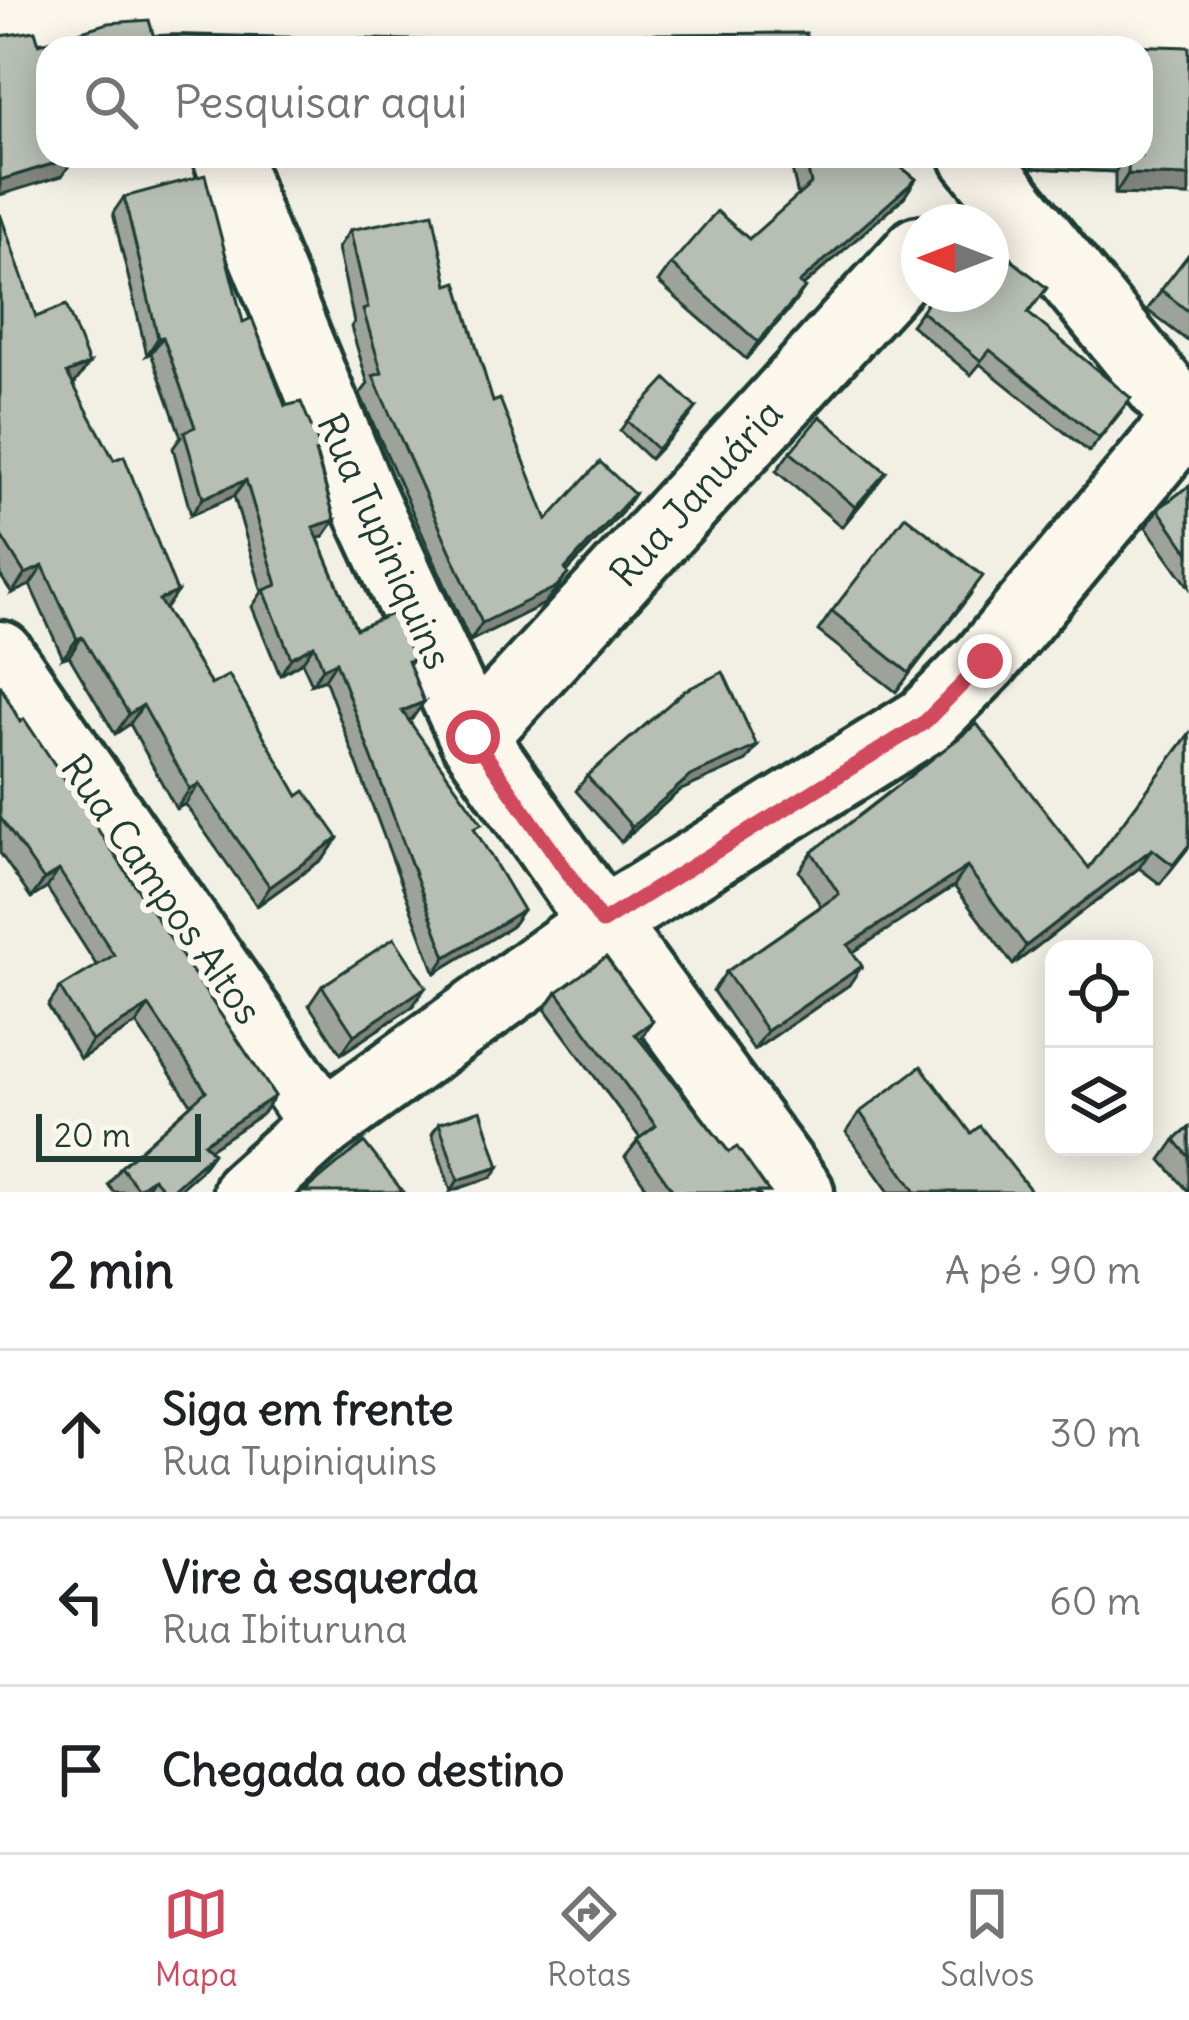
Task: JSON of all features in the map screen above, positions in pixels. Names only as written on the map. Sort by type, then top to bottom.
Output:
[{"type":"street","points":[[0,10],[175,0],[874,33],[987,10],[1095,10],[1189,23]]},
{"type":"street","points":[[175,0],[187,36]]},
{"type":"street","name":"Rua Tupiniquins","points":[[231,168],[360,492],[473,737],[800,1192]]},
{"type":"street","points":[[956,204],[979,168]]},
{"type":"street","points":[[247,1192],[323,1124],[602,922],[925,722],[985,661],[1188,419],[983,168]]},
{"type":"street","name":"Rua Januária","points":[[473,737],[901,270]]},
{"type":"street","name":"Rua Campos Altos","points":[[0,655],[323,1124]]},
{"type":"building","points":[[149,20],[154,36],[65,36],[108,23]]},
{"type":"building","points":[[35,31],[39,168],[0,180],[0,36]]},
{"type":"building","points":[[806,33],[806,36],[592,36]]},
{"type":"building","points":[[1153,46],[1189,47],[1189,176],[1128,174],[1128,168],[1153,168]]},
{"type":"building","points":[[808,168],[902,168],[916,179],[799,283],[805,288],[758,342],[671,264],[717,211],[749,239],[811,184]]},
{"type":"building","points":[[205,175],[243,322],[252,318],[285,406],[301,402],[321,450],[315,452],[335,520],[313,527],[356,629],[394,613],[414,658],[408,661],[424,702],[402,711],[482,824],[474,828],[523,910],[446,957],[336,662],[323,668],[314,645],[291,658],[264,590],[277,585],[246,480],[203,498],[184,432],[195,427],[163,337],[158,338],[124,197]]},
{"type":"building","points":[[433,213],[448,285],[457,282],[493,402],[500,399],[547,520],[600,462],[634,494],[565,569],[568,574],[556,587],[482,623],[373,376],[382,373],[363,310],[368,308],[350,230]]},
{"type":"building","points":[[0,214],[36,317],[66,305],[89,364],[67,373],[114,460],[124,456],[177,592],[159,600],[211,685],[229,675],[298,796],[305,791],[338,838],[270,887],[199,784],[190,789],[143,705],[129,714],[82,637],[77,639],[43,566],[25,574],[0,534]]},
{"type":"building","points":[[1189,254],[1189,312],[1161,290]]},
{"type":"building","points":[[1009,258],[1047,288],[1028,313],[1131,398],[1099,438],[990,350],[981,361],[922,312],[1009,312]]},
{"type":"building","points":[[666,379],[696,408],[657,449],[627,421]]},
{"type":"building","points":[[820,416],[886,472],[855,507],[790,452]]},
{"type":"building","points":[[1189,486],[1189,553],[1158,509]]},
{"type":"building","points":[[905,516],[983,576],[909,673],[832,611]]},
{"type":"building","points":[[723,672],[757,746],[690,776],[632,827],[587,776],[684,691]]},
{"type":"building","points":[[0,685],[20,722],[24,719],[275,1096],[204,1143],[213,1153],[169,1192],[153,1178],[138,1189],[121,1167],[206,1091],[149,1006],[92,1041],[60,988],[114,955],[59,870],[44,880],[0,817]]},
{"type":"building","points":[[977,724],[1089,868],[1189,734],[1189,845],[1173,865],[1152,849],[1026,946],[967,867],[848,945],[862,966],[767,1031],[726,972],[839,894],[812,852]]},
{"type":"building","points":[[394,938],[426,987],[354,1035],[322,986]]},
{"type":"building","points":[[606,957],[653,1021],[635,1034],[729,1152],[737,1147],[769,1192],[674,1192],[637,1140],[656,1126],[557,992]]},
{"type":"building","points":[[921,1066],[971,1133],[980,1126],[1032,1192],[916,1192],[860,1112]]},
{"type":"building","points":[[481,1110],[499,1167],[458,1180],[439,1123]]},
{"type":"building","points":[[1189,1128],[1189,1157],[1175,1140]]},
{"type":"building","points":[[364,1142],[403,1192],[304,1192]]},
{"type":"route","points":[[473,737],[602,922],[925,722],[985,661]]}]
